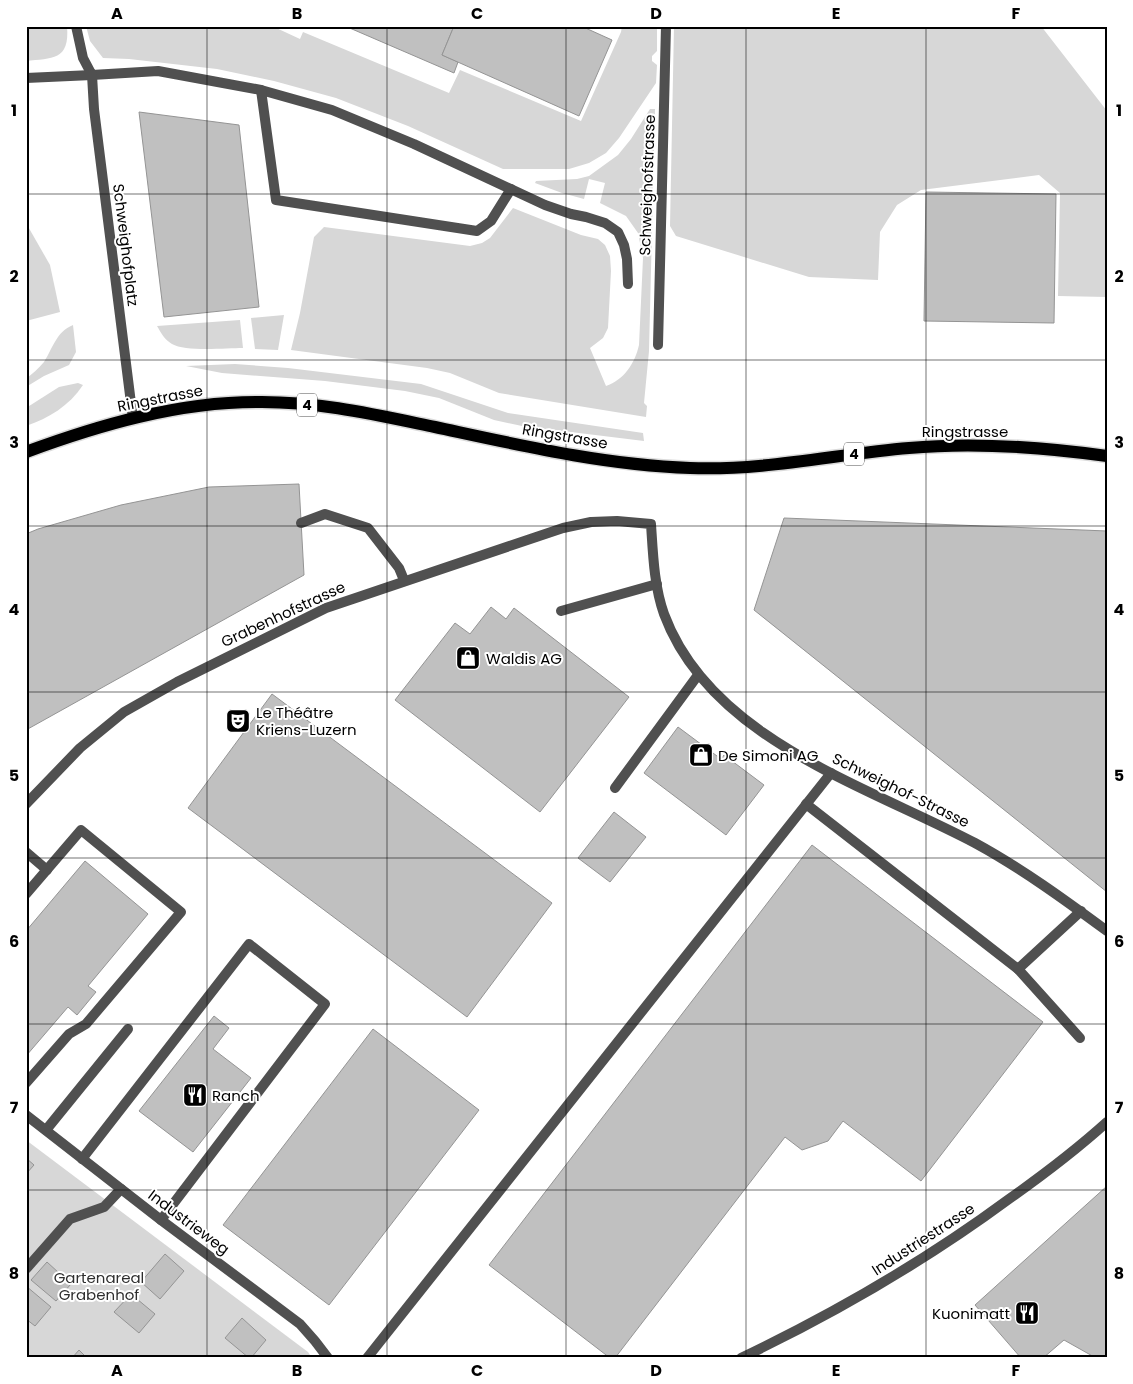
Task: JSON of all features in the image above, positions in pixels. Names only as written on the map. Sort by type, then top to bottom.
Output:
[{"type":"main road","name":"Ringstrasse","points":[[26,452],[94,429],[177,409],[224,403],[258,402],[336,408],[376,414],[489,439],[600,460],[651,466],[693,468],[752,466],[903,448],[954,446],[1031,448],[1107,456]]},
{"type":"street","points":[[76,26],[83,58],[92,75]]},
{"type":"street","name":"Schweighofstrasse","points":[[658,345],[666,26]]},
{"type":"street","points":[[26,78],[158,71],[261,90],[332,110],[414,144],[511,189],[571,214],[605,223],[618,232],[624,245],[627,259],[628,284]]},
{"type":"street","name":"Schweighofplatz","points":[[92,75],[94,109],[133,419]]},
{"type":"street","points":[[261,90],[276,200],[477,231],[491,221],[511,189]]},
{"type":"street","points":[[301,523],[325,514],[368,528],[399,568],[404,580]]},
{"type":"street","name":"Grabenhofstrasse","points":[[26,804],[80,748],[124,712],[177,682],[326,608],[404,580],[563,528],[590,522],[616,521],[651,524]]},
{"type":"street","name":"Schweighof-Strasse","points":[[651,524],[657,584],[664,612],[674,636],[698,675],[748,722],[786,749],[976,844],[1010,864],[1107,931]]},
{"type":"street","points":[[561,611],[657,584]]},
{"type":"street","points":[[614,788],[698,675]]},
{"type":"street","points":[[367,1358],[831,773]]},
{"type":"street","points":[[806,804],[1018,969],[1080,1038]]},
{"type":"street","points":[[26,894],[81,830],[181,912],[86,1024],[69,1034],[26,1083]]},
{"type":"street","points":[[26,852],[47,870]]},
{"type":"street","points":[[1018,969],[1081,912]]},
{"type":"street","points":[[82,1159],[249,944],[325,1004],[161,1220]]},
{"type":"street","points":[[46,1130],[128,1029]]},
{"type":"street","name":"Industrieweg","points":[[26,1115],[161,1220],[300,1324],[328,1358]]},
{"type":"street","name":"Industriestrasse","points":[[741,1358],[871,1290],[929,1255],[967,1230],[1059,1163],[1107,1122]]},
{"type":"street","points":[[26,1269],[70,1219],[104,1208],[121,1189]]},
{"type":"green space","points":[[26,26],[67,26],[66,46],[57,56],[26,61]]},
{"type":"green space","points":[[86,26],[272,26],[300,39],[303,32],[449,93],[460,70],[581,121],[622,26],[657,26],[657,51],[652,56],[652,61],[657,65],[656,83],[619,138],[606,153],[589,163],[569,169],[503,169],[408,126],[336,98],[274,81],[217,69],[129,59],[103,58],[90,41]]},
{"type":"green space","points":[[674,26],[1041,26],[1107,111],[1107,297],[1058,296],[1060,193],[1039,175],[921,190],[897,205],[880,232],[878,280],[809,277],[676,236],[670,226]]},
{"type":"green space","points":[[650,109],[655,109],[649,351],[644,403],[647,406],[646,417],[499,393],[450,373],[427,368],[291,350],[314,237],[324,227],[470,246],[482,243],[490,238],[513,208],[581,235],[598,239],[605,245],[610,256],[611,271],[608,328],[603,338],[590,348],[606,386],[618,380],[632,364],[639,345],[643,258],[638,233],[626,216],[600,203],[605,183],[589,179],[584,199],[535,183],[536,181],[577,179],[589,176],[618,155],[631,139]]},
{"type":"green space","points":[[26,223],[50,265],[60,312],[26,321]]},
{"type":"green space","points":[[284,315],[278,350],[255,349],[251,318]]},
{"type":"green space","points":[[240,320],[243,348],[196,349],[178,346],[167,340],[157,326]]},
{"type":"green space","points":[[73,325],[76,352],[69,365],[44,376],[26,387],[26,379],[44,362],[59,336]]},
{"type":"green space","points":[[235,364],[288,368],[421,384],[508,413],[643,433],[644,441],[522,426],[494,420],[439,398],[405,391],[325,381],[222,373],[186,366]]},
{"type":"green space","points":[[78,383],[83,385],[65,405],[43,419],[26,426],[26,408],[59,387]]},
{"type":"green space","name":"Gartenareal Grabenhof","points":[[26,1140],[308,1352],[312,1358],[26,1358]]},
{"type":"building","points":[[345,26],[454,26],[442,55],[458,62],[454,73]]},
{"type":"building","points":[[454,26],[581,26],[612,40],[579,116],[442,55]]},
{"type":"building","points":[[139,112],[239,125],[259,307],[164,317]]},
{"type":"building","points":[[926,192],[1056,194],[1054,323],[924,321]]},
{"type":"building","points":[[299,484],[304,575],[26,730],[26,534],[121,505],[209,487]]},
{"type":"building","points":[[784,518],[1107,531],[1107,892],[754,610]]},
{"type":"building","points":[[491,607],[506,619],[514,608],[629,697],[540,812],[395,700],[455,623],[470,634]]},
{"type":"building","points":[[272,694],[552,903],[467,1017],[188,808]]},
{"type":"building","points":[[678,727],[721,759],[724,755],[764,785],[726,835],[644,773]]},
{"type":"building","points":[[614,812],[646,837],[610,882],[578,858]]},
{"type":"building","points":[[812,845],[1043,1022],[921,1181],[843,1121],[828,1141],[802,1150],[785,1137],[615,1358],[610,1358],[489,1265]]},
{"type":"building","points":[[85,861],[148,914],[88,986],[96,992],[77,1015],[68,1007],[26,1056],[26,931]]},
{"type":"building","name":"Ranch","points":[[214,1016],[229,1028],[213,1049],[251,1078],[193,1152],[139,1111]]},
{"type":"building","points":[[373,1029],[479,1110],[329,1305],[223,1225]]},
{"type":"building","points":[[26,1158],[34,1165],[26,1174]]},
{"type":"building","points":[[1107,1186],[1107,1358],[1096,1358],[1064,1340],[1043,1358],[1021,1358],[975,1305]]},
{"type":"building","points":[[165,1254],[184,1271],[160,1299],[141,1282]]},
{"type":"building","points":[[47,1262],[71,1284],[56,1301],[31,1280]]},
{"type":"building","points":[[26,1286],[51,1307],[35,1326],[26,1319]]},
{"type":"building","points":[[131,1294],[155,1314],[139,1333],[114,1312]]},
{"type":"building","points":[[242,1318],[266,1340],[251,1358],[225,1338]]},
{"type":"building","points":[[79,1350],[87,1358],[72,1358]]},
{"type":"place","name":"Waldis AG","points":[[468,658]]},
{"type":"place","name":"Le Théâtre Kriens-Luzern","points":[[238,721]]},
{"type":"place","name":"De Simoni AG","points":[[701,755]]},
{"type":"place","name":"Ranch","points":[[195,1095]]},
{"type":"place","name":"Kuonimatt","points":[[1027,1313]]}]
